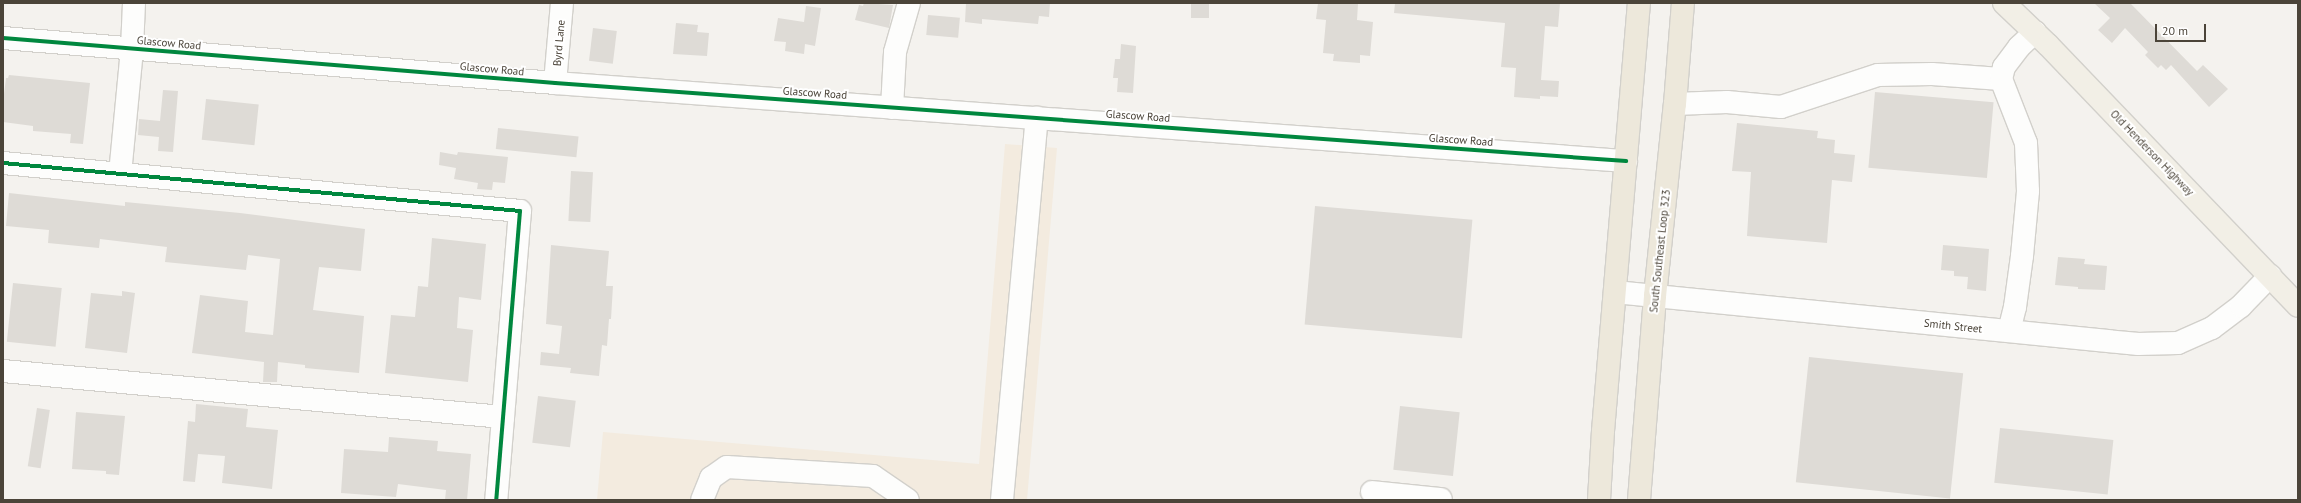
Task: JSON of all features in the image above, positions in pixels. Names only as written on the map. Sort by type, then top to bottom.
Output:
[{"type":"highway","points":[[1600,500],[1615,292],[1639,3]]},
{"type":"highway","name":"South Southeast Loop 323","points":[[1640,500],[1655,296],[1675,104],[1683,3]]},
{"type":"main road","name":"Old Henderson Highway","points":[[2004,3],[2035,32],[2298,306]]},
{"type":"street","points":[[120,174],[132,49],[134,3]]},
{"type":"street","name":"Byrd Lane","points":[[555,83],[562,3]]},
{"type":"street","points":[[892,108],[894,52],[909,3]]},
{"type":"street","points":[[2009,331],[2015,307],[2022,256],[2028,191],[2026,143],[2002,79],[2004,67],[2019,47],[2035,32]]},
{"type":"street","name":"Glascow Road","points":[[3,38],[555,83],[1626,161]]},
{"type":"street","points":[[1675,104],[1727,102],[1781,107],[1878,75],[1932,74],[2002,79]]},
{"type":"street","points":[[1002,500],[1037,118]]},
{"type":"street","points":[[3,163],[520,211],[496,500]]},
{"type":"street","name":"Smith Street","points":[[1615,292],[2138,344],[2178,343],[2212,328],[2241,306],[2270,276]]},
{"type":"street","points":[[3,371],[503,417]]},
{"type":"street","points":[[702,500],[711,478],[727,467],[873,476],[908,500]]},
{"type":"street","points":[[1372,492],[1444,500]]},
{"type":"shaded area","points":[[1005,144],[1057,148],[1027,500],[597,500],[603,432],[979,464]]},
{"type":"building","points":[[864,3],[893,5],[889,28],[855,20],[859,5],[863,6]]},
{"type":"building","points":[[966,3],[1050,3],[1049,17],[1039,16],[1038,24],[982,19],[982,24],[965,22]]},
{"type":"building","points":[[1191,3],[1209,3],[1209,18],[1191,18]]},
{"type":"building","points":[[1318,3],[1358,4],[1357,20],[1373,22],[1370,56],[1360,55],[1360,63],[1333,61],[1334,54],[1323,53],[1326,20],[1316,19]]},
{"type":"building","points":[[1395,3],[1560,3],[1558,27],[1545,26],[1541,80],[1559,81],[1558,97],[1540,96],[1540,99],[1514,97],[1516,68],[1501,67],[1505,23],[1394,13]]},
{"type":"building","points":[[2094,3],[2130,3],[2197,71],[2203,65],[2228,89],[2209,107],[2171,65],[2166,70],[2161,65],[2158,68],[2145,55],[2148,52],[2125,28],[2112,43],[2098,30],[2110,18]]},
{"type":"building","points":[[806,6],[821,8],[815,46],[805,44],[804,54],[785,51],[786,42],[774,41],[778,18],[804,22]]},
{"type":"building","points":[[928,15],[960,18],[958,38],[926,35]]},
{"type":"building","points":[[676,23],[698,25],[697,32],[709,33],[707,56],[673,54]]},
{"type":"building","points":[[593,28],[617,31],[613,64],[589,61]]},
{"type":"building","points":[[1121,44],[1136,46],[1133,93],[1117,92],[1118,78],[1113,78],[1115,59],[1120,59]]},
{"type":"building","points":[[9,75],[90,83],[83,144],[70,143],[71,134],[33,131],[33,126],[3,122],[3,102],[6,78],[8,78]]},
{"type":"building","points":[[163,90],[178,91],[173,152],[158,151],[159,137],[138,135],[139,119],[160,121]]},
{"type":"building","points":[[1875,92],[1994,102],[1987,178],[1868,168]]},
{"type":"building","points":[[206,99],[259,105],[254,145],[202,140]]},
{"type":"building","points":[[1737,123],[1818,131],[1817,138],[1835,140],[1834,153],[1855,155],[1852,182],[1832,180],[1827,243],[1747,236],[1751,172],[1732,171]]},
{"type":"building","points":[[498,128],[579,136],[576,157],[496,149]]},
{"type":"building","points":[[440,152],[457,155],[458,152],[508,157],[505,183],[493,182],[492,190],[477,189],[478,183],[454,179],[456,168],[439,165]]},
{"type":"building","points":[[571,171],[593,172],[590,222],[568,221]]},
{"type":"building","points":[[9,193],[125,206],[125,202],[240,213],[365,229],[361,271],[319,267],[313,310],[364,316],[359,373],[305,368],[305,365],[278,362],[277,382],[263,382],[264,362],[192,353],[200,295],[248,301],[245,332],[273,335],[280,259],[248,255],[246,270],[165,262],[167,247],[100,239],[99,248],[48,243],[49,230],[6,226]]},
{"type":"building","points":[[1315,206],[1472,220],[1462,338],[1305,325]]},
{"type":"building","points":[[432,238],[486,244],[481,300],[459,297],[457,328],[473,330],[468,382],[385,373],[391,315],[415,317],[418,286],[428,287]]},
{"type":"building","points":[[551,245],[609,251],[606,286],[613,286],[611,319],[609,319],[607,346],[602,345],[599,376],[570,373],[571,368],[540,365],[541,352],[559,354],[562,326],[546,324]]},
{"type":"building","points":[[1943,245],[1989,249],[1986,291],[1967,289],[1968,277],[1954,276],[1954,271],[1941,270]]},
{"type":"building","points":[[2058,257],[2085,259],[2084,264],[2107,266],[2105,290],[2078,289],[2078,287],[2055,285]]},
{"type":"building","points":[[13,283],[62,288],[56,347],[7,342]]},
{"type":"building","points":[[122,291],[135,293],[127,353],[85,348],[91,293],[122,296]]},
{"type":"building","points":[[1809,357],[1963,373],[1950,499],[1796,482]]},
{"type":"building","points":[[538,396],[576,401],[570,447],[532,443]]},
{"type":"building","points":[[196,404],[248,409],[246,427],[278,430],[272,489],[222,483],[225,456],[198,454],[195,482],[183,481],[188,421],[195,422]]},
{"type":"building","points":[[1400,406],[1460,412],[1453,476],[1393,470]]},
{"type":"building","points":[[37,408],[50,410],[41,468],[28,466]]},
{"type":"building","points":[[76,412],[125,416],[119,475],[106,474],[106,471],[72,469]]},
{"type":"building","points":[[2000,428],[2113,440],[2108,495],[1994,483]]},
{"type":"building","points":[[389,437],[438,441],[437,451],[471,454],[467,500],[445,500],[446,490],[398,484],[396,497],[341,493],[344,449],[388,452]]},
{"type":"cycle path","points":[[3,38],[555,83],[1626,161]]},
{"type":"cycle path","points":[[3,163],[520,211],[496,500]]}]
